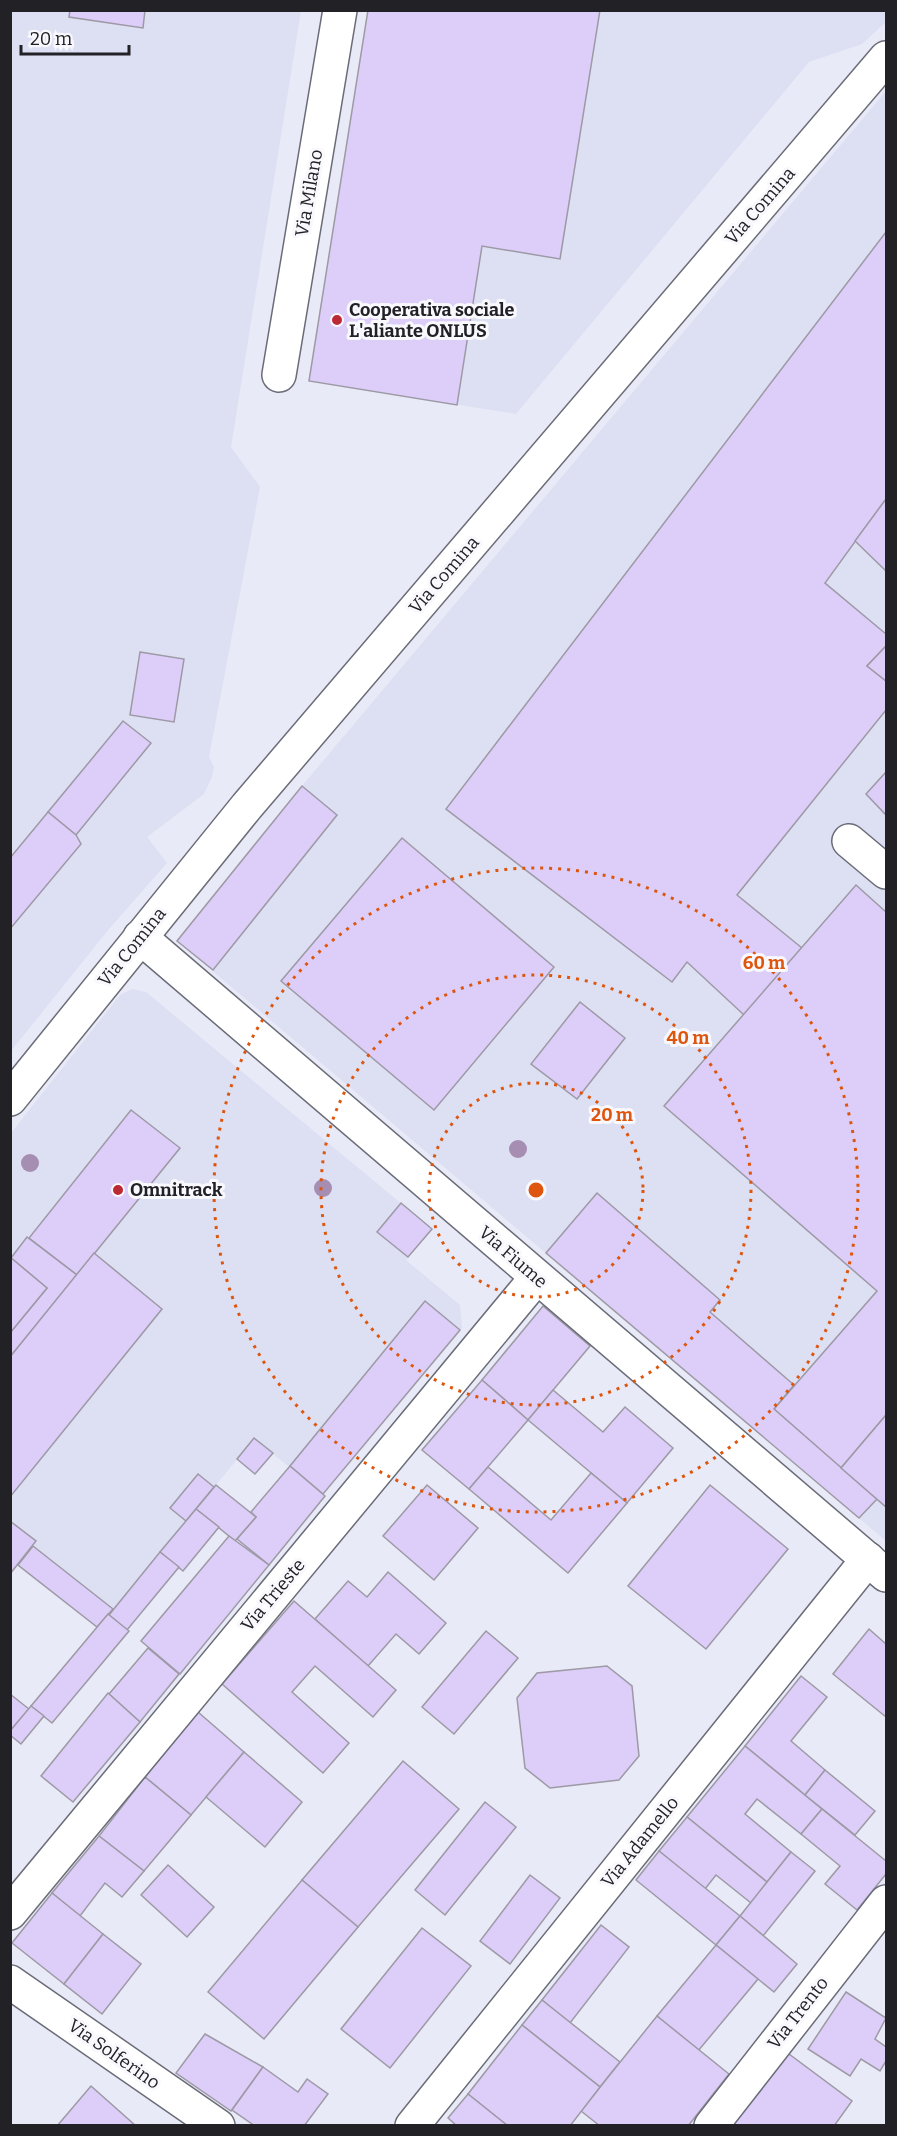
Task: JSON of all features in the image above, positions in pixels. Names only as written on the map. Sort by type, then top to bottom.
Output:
[{"type":"street","name":"Via Milano","points":[[279,375],[340,10]]},
{"type":"street","name":"Via Comina","points":[[10,1099],[247,806],[886,58]]},
{"type":"street","points":[[849,841],[886,872]]},
{"type":"street","name":"Via Fiume","points":[[140,937],[877,1567]]},
{"type":"street","name":"Via Trieste","points":[[10,1913],[537,1277]]},
{"type":"street","name":"Via Adamello","points":[[412,2126],[877,1567]]},
{"type":"street","name":"Via Trento","points":[[711,2126],[886,1902]]},
{"type":"street","name":"Via Solferino","points":[[10,1982],[218,2126]]},
{"type":"shaded area","points":[[11,11],[301,11],[231,447],[260,487],[209,757],[214,767],[212,777],[204,794],[147,837],[167,863],[109,929],[11,1051]]},
{"type":"shaded area","points":[[368,11],[886,11],[886,22],[862,44],[809,62],[516,414],[309,381]]},
{"type":"shaded area","points":[[886,91],[886,1541],[177,941],[302,786]]},
{"type":"shaded area","points":[[132,989],[146,992],[432,1229],[406,1260],[460,1305],[462,1328],[323,1494],[254,1439],[113,1609],[34,1546],[11,1574],[11,1133],[120,995]]},
{"type":"building","points":[[70,10],[145,10],[143,28],[69,17]]},
{"type":"building","points":[[368,10],[600,10],[560,259],[482,246],[457,405],[309,381]]},
{"type":"building","points":[[886,232],[886,499],[825,583],[886,634],[886,646],[867,666],[886,681],[886,710],[737,895],[802,948],[744,1015],[687,962],[672,982],[446,809]]},
{"type":"building","points":[[886,499],[886,571],[855,541]]},
{"type":"building","points":[[886,646],[886,681],[867,666]]},
{"type":"building","points":[[140,652],[184,659],[174,722],[130,715]]},
{"type":"building","points":[[123,721],[151,743],[76,835],[48,812]]},
{"type":"building","points":[[886,772],[886,815],[866,794]]},
{"type":"building","points":[[302,786],[337,815],[213,970],[177,941]]},
{"type":"building","points":[[48,812],[76,835],[81,844],[10,929],[10,858]]},
{"type":"building","points":[[402,838],[554,967],[434,1110],[281,981]]},
{"type":"building","points":[[856,885],[886,912],[886,1415],[841,1468],[774,1409],[877,1291],[664,1106]]},
{"type":"building","points":[[580,1002],[625,1038],[577,1099],[531,1064]]},
{"type":"building","points":[[131,1110],[180,1148],[77,1275],[29,1238]]},
{"type":"building","points":[[597,1193],[720,1300],[710,1312],[794,1385],[774,1409],[877,1499],[859,1518],[546,1253]]},
{"type":"building","points":[[401,1203],[432,1229],[408,1257],[377,1232]]},
{"type":"building","points":[[27,1237],[77,1275],[10,1357],[10,1333],[47,1288],[11,1258]]},
{"type":"building","points":[[94,1253],[162,1309],[10,1497],[10,1357]]},
{"type":"building","points":[[10,1257],[47,1288],[10,1333]]},
{"type":"building","points":[[425,1301],[460,1330],[323,1494],[290,1466]]},
{"type":"building","points":[[543,1306],[590,1346],[528,1420],[482,1380]]},
{"type":"building","points":[[482,1380],[528,1420],[469,1489],[422,1450]]},
{"type":"building","points":[[553,1390],[603,1432],[625,1407],[673,1448],[627,1503],[528,1420]]},
{"type":"building","points":[[886,1415],[886,1507],[841,1468]]},
{"type":"building","points":[[254,1438],[273,1453],[255,1474],[237,1459]]},
{"type":"building","points":[[290,1466],[325,1496],[269,1565],[237,1539],[256,1517],[251,1512]]},
{"type":"building","points":[[488,1467],[551,1520],[591,1473],[627,1503],[568,1573],[469,1489]]},
{"type":"building","points":[[198,1474],[214,1487],[186,1521],[170,1508]]},
{"type":"building","points":[[216,1485],[256,1517],[235,1541],[196,1509]]},
{"type":"building","points":[[427,1485],[478,1528],[434,1580],[383,1536]]},
{"type":"building","points":[[710,1485],[788,1549],[706,1649],[628,1586]]},
{"type":"building","points":[[196,1509],[219,1527],[183,1571],[160,1552]]},
{"type":"building","points":[[10,1521],[36,1541],[10,1574]]},
{"type":"building","points":[[229,1536],[269,1565],[180,1674],[141,1641]]},
{"type":"building","points":[[33,1546],[113,1609],[97,1627],[18,1565]]},
{"type":"building","points":[[160,1552],[179,1567],[127,1630],[109,1615]]},
{"type":"building","points":[[388,1572],[446,1623],[419,1654],[396,1634],[368,1666],[315,1619],[348,1581],[367,1597]]},
{"type":"building","points":[[294,1601],[396,1690],[373,1717],[315,1666],[292,1692],[349,1743],[323,1773],[222,1684]]},
{"type":"building","points":[[108,1614],[129,1631],[52,1723],[31,1706]]},
{"type":"building","points":[[869,1629],[886,1644],[886,1717],[833,1674]]},
{"type":"building","points":[[486,1631],[518,1658],[454,1734],[422,1707]]},
{"type":"building","points":[[148,1648],[179,1674],[140,1722],[109,1694]]},
{"type":"building","points":[[607,1666],[632,1686],[639,1756],[619,1780],[550,1788],[525,1768],[517,1698],[537,1673]]},
{"type":"building","points":[[801,1676],[827,1697],[791,1741],[825,1770],[805,1795],[745,1746]]},
{"type":"building","points":[[108,1693],[140,1722],[73,1802],[41,1776]]},
{"type":"building","points":[[10,1694],[29,1709],[10,1731]]},
{"type":"building","points":[[31,1706],[44,1716],[21,1744],[10,1735],[10,1731]]},
{"type":"building","points":[[198,1712],[244,1752],[191,1815],[145,1777]]},
{"type":"building","points":[[745,1746],[822,1809],[801,1834],[757,1799],[745,1814],[791,1852],[767,1882],[687,1817]]},
{"type":"building","points":[[244,1752],[302,1802],[265,1847],[206,1797]]},
{"type":"building","points":[[403,1761],[459,1809],[358,1927],[302,1880]]},
{"type":"building","points":[[825,1770],[875,1811],[855,1835],[805,1795]]},
{"type":"building","points":[[145,1777],[191,1815],[144,1871],[99,1836]]},
{"type":"building","points":[[485,1802],[516,1827],[445,1915],[415,1890]]},
{"type":"building","points":[[822,1809],[886,1861],[886,1874],[857,1910],[825,1884],[840,1866],[801,1834]]},
{"type":"building","points":[[687,1817],[767,1882],[751,1903],[716,1875],[705,1889],[659,1851]]},
{"type":"building","points":[[99,1836],[144,1871],[122,1897],[105,1883],[80,1916],[52,1893]]},
{"type":"building","points":[[659,1851],[740,1916],[716,1945],[636,1880]]},
{"type":"building","points":[[791,1852],[815,1871],[763,1936],[740,1916]]},
{"type":"building","points":[[168,1865],[214,1907],[187,1937],[141,1895]]},
{"type":"building","points":[[530,1875],[560,1898],[510,1964],[480,1941]]},
{"type":"building","points":[[302,1880],[358,1927],[264,2039],[208,1992]]},
{"type":"building","points":[[52,1893],[103,1934],[64,1984],[12,1943]]},
{"type":"building","points":[[740,1916],[797,1964],[774,1992],[716,1945]]},
{"type":"building","points":[[601,1925],[629,1947],[570,2023],[542,2000]]},
{"type":"building","points":[[422,1928],[471,1966],[390,2068],[341,2029]]},
{"type":"building","points":[[103,1934],[141,1964],[102,2014],[64,1984]]},
{"type":"building","points":[[716,1945],[758,1979],[698,2051],[657,2016]]},
{"type":"building","points":[[846,1992],[886,2018],[875,2039],[886,2047],[886,2061],[880,2071],[861,2059],[850,2076],[808,2049]]},
{"type":"building","points":[[542,2000],[620,2062],[600,2087],[522,2025]]},
{"type":"building","points":[[657,2016],[729,2074],[688,2126],[600,2126],[581,2111]]},
{"type":"building","points":[[522,2025],[600,2087],[570,2126],[508,2126],[468,2094]]},
{"type":"building","points":[[205,2034],[263,2067],[231,2111],[176,2073]]},
{"type":"building","points":[[785,2051],[852,2101],[834,2126],[730,2126]]},
{"type":"building","points":[[263,2067],[298,2092],[307,2079],[328,2094],[304,2126],[255,2126],[232,2110]]},
{"type":"building","points":[[91,2086],[136,2126],[57,2126]]},
{"type":"building","points":[[468,2094],[508,2126],[457,2126],[448,2118]]},
{"type":"place","name":"Cooperativa sociale L'aliante ONLUS","points":[[337,320]]},
{"type":"place","name":"Omnitrack","points":[[118,1190]]}]
